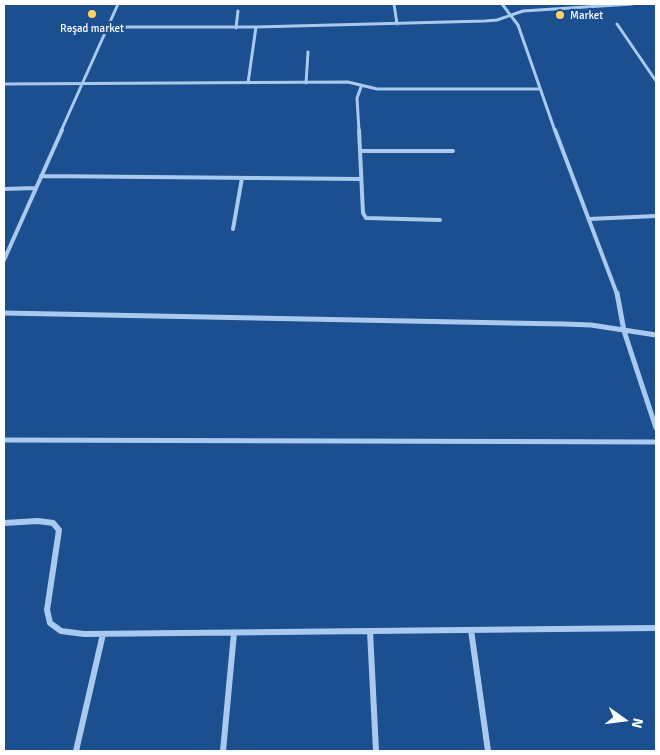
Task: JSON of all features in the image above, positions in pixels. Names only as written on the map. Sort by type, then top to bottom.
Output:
[{"type":"street","points":[[4,260],[118,4]]},
{"type":"street","points":[[394,4],[397,24]]},
{"type":"street","points":[[502,4],[518,25],[539,89],[618,296],[624,331],[656,428]]},
{"type":"street","points":[[108,27],[236,28],[485,21],[530,11],[632,4]]},
{"type":"street","points":[[236,28],[238,11]]},
{"type":"street","points":[[617,24],[656,81]]},
{"type":"street","points":[[248,83],[256,27]]},
{"type":"street","points":[[306,83],[308,52]]},
{"type":"street","points":[[4,84],[83,82],[348,82],[361,86],[539,89]]},
{"type":"street","points":[[361,86],[357,98],[363,213],[366,218],[440,220]]},
{"type":"street","points":[[360,151],[453,151]]},
{"type":"street","points":[[41,176],[361,179]]},
{"type":"street","points":[[233,229],[242,178]]},
{"type":"street","points":[[4,190],[35,188]]},
{"type":"street","points":[[589,219],[656,216]]},
{"type":"street","points":[[4,313],[564,324],[591,325],[656,335]]},
{"type":"street","points":[[4,440],[656,442]]},
{"type":"street","points":[[4,523],[38,522],[53,524],[59,530],[47,610],[50,623],[61,631],[102,634],[656,628]]},
{"type":"street","points":[[471,630],[488,751]]},
{"type":"street","points":[[370,631],[376,751]]},
{"type":"street","points":[[223,751],[234,633]]},
{"type":"street","points":[[76,751],[102,634]]},
{"type":"place","name":"Rəşad market","points":[[92,14]]},
{"type":"place","name":"Market","points":[[560,15]]}]
